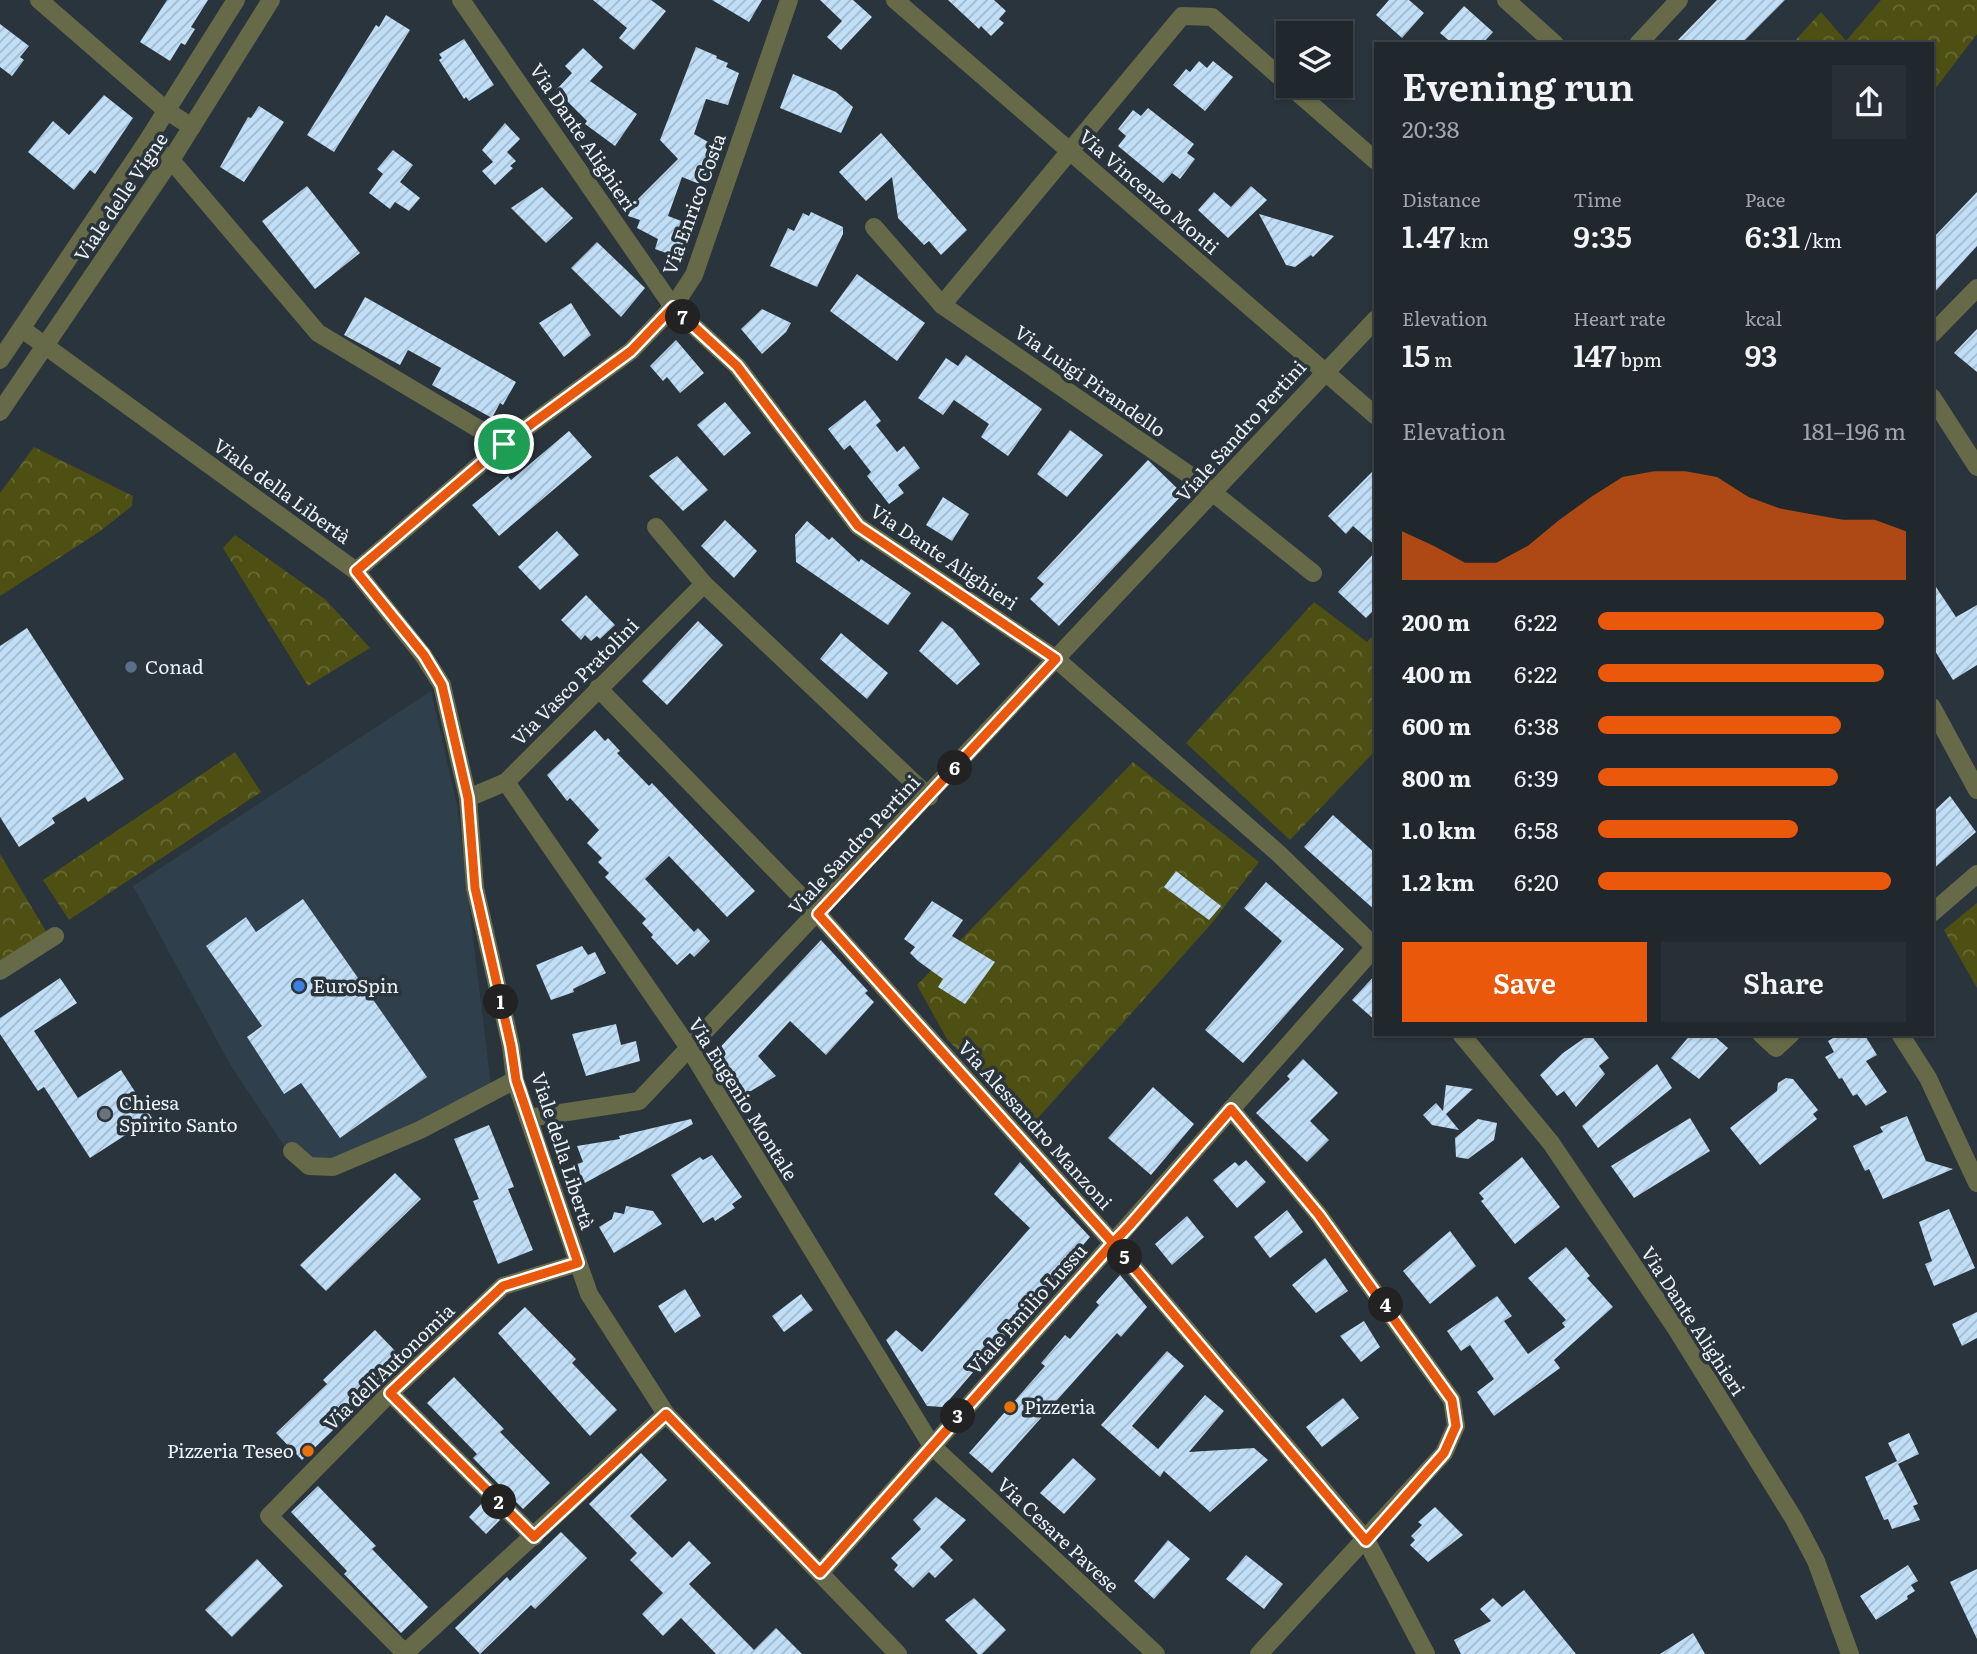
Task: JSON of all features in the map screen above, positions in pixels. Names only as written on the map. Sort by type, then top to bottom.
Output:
[{"type":"street","points":[[39,0],[167,111],[192,128]]},
{"type":"street","name":"Viale delle Vigne","points":[[0,360],[167,111],[236,0]]},
{"type":"street","name":"Viale delle Vigne","points":[[0,412],[171,160],[271,0]]},
{"type":"street","name":"Via Dante Alighieri","points":[[461,0],[673,307],[737,366],[858,526],[1056,659],[1278,853],[1374,946]]},
{"type":"street","name":"Via Enrico Costa","points":[[356,571],[504,444],[631,351],[673,307],[694,275],[789,0]]},
{"type":"street","name":"Via Vincenzo Monti","points":[[895,0],[1374,414]]},
{"type":"street","points":[[1506,0],[1553,42]]},
{"type":"street","points":[[1640,42],[1679,0]]},
{"type":"street","points":[[942,304],[1182,16],[1212,18],[1276,74]]},
{"type":"street","points":[[1304,98],[1374,158]]},
{"type":"street","points":[[146,143],[171,160],[318,333],[504,444]]},
{"type":"street","name":"Via Luigi Pirandello","points":[[874,227],[942,304],[1215,493],[1313,573]]},
{"type":"street","points":[[1934,332],[1977,288]]},
{"type":"street","name":"Viale Sandro Pertini","points":[[528,1118],[639,1101],[929,797],[1374,321]]},
{"type":"street","name":"Viale della Libertà","points":[[22,328],[356,571],[424,655],[442,685],[468,798],[475,888],[511,1046],[516,1080],[589,1294],[666,1414],[898,1654]]},
{"type":"street","points":[[1934,400],[1977,467]]},
{"type":"street","points":[[656,527],[704,584],[929,797]]},
{"type":"street","name":"Via Vasco Pratolini","points":[[468,798],[506,782],[704,584]]},
{"type":"street","name":"Via Alessandro Manzoni","points":[[598,688],[818,914],[1113,1243],[1366,1541],[1426,1654]]},
{"type":"street","points":[[1934,712],[1977,790]]},
{"type":"street","name":"Via Eugenio Montale","points":[[506,782],[689,1048],[932,1446]]},
{"type":"street","points":[[1934,911],[1977,874]]},
{"type":"street","points":[[0,971],[55,936]]},
{"type":"street","name":"Viale Emilio Lussu","points":[[820,1573],[1374,948]]},
{"type":"street","name":"Via Dante Alighieri","points":[[1463,1036],[1551,1143],[1677,1330],[1794,1519],[1816,1561],[1850,1654]]},
{"type":"street","points":[[1763,1036],[1776,1048],[1789,1036]]},
{"type":"street","points":[[1901,1036],[1928,1078],[1977,1183]]},
{"type":"street","points":[[292,1151],[309,1166],[333,1167],[420,1130],[516,1080]]},
{"type":"street","points":[[1231,1109],[1319,1215],[1452,1400],[1456,1426],[1444,1453],[1366,1541],[1259,1654]]},
{"type":"street","name":"Via dell'Autonomia","points":[[404,1654],[269,1516],[390,1393],[503,1286],[578,1263]]},
{"type":"street","points":[[390,1393],[534,1537]]},
{"type":"street","points":[[404,1654],[666,1414]]},
{"type":"street","name":"Via Cesare Pavese","points":[[932,1446],[1156,1654]]},
{"type":"shaded area","points":[[431,691],[457,805],[492,1094],[350,1159],[313,1161],[285,1147],[231,1066],[133,886]]},
{"type":"green space","points":[[1881,0],[1977,0],[1977,34],[1934,90],[1934,42],[1794,42],[1821,12],[1846,41]]},
{"type":"green space","points":[[34,447],[133,496],[132,506],[99,532],[0,596],[0,493]]},
{"type":"green space","points":[[235,535],[326,600],[370,648],[308,686],[223,548]]},
{"type":"green space","points":[[1314,602],[1367,642],[1374,635],[1374,752],[1290,840],[1186,743]]},
{"type":"green space","points":[[235,752],[261,792],[69,920],[43,880]]},
{"type":"green space","points":[[1133,762],[1259,862],[1211,924],[1030,1127],[947,1039],[917,985]]},
{"type":"green space","points":[[0,854],[47,933],[0,963]]},
{"type":"green space","points":[[1977,903],[1977,988],[1944,930]]},
{"type":"building","points":[[167,0],[208,0],[191,27],[195,29],[185,45],[181,43],[170,61],[140,42]]},
{"type":"building","points":[[593,0],[651,0],[666,11],[634,50],[619,38],[627,28]]},
{"type":"building","points":[[712,0],[762,0],[749,22]]},
{"type":"building","points":[[820,0],[853,0],[872,17],[841,50],[827,37],[842,21]]},
{"type":"building","points":[[948,0],[994,0],[1006,11],[999,19],[1004,23],[991,36],[981,26],[979,29]]},
{"type":"building","points":[[1389,0],[1409,0],[1424,13],[1402,38],[1376,15]]},
{"type":"building","points":[[1717,0],[1785,0],[1743,42],[1676,42]]},
{"type":"building","points":[[1464,6],[1493,32],[1484,42],[1451,42],[1440,33]]},
{"type":"building","points":[[386,15],[410,30],[334,152],[307,135],[376,25],[379,27]]},
{"type":"building","points":[[0,24],[29,46],[20,57],[24,60],[12,76],[0,67]]},
{"type":"building","points":[[464,39],[494,85],[469,101],[466,97],[464,99],[439,60],[442,58],[439,54]]},
{"type":"building","points":[[696,47],[717,56],[716,58],[728,63],[726,67],[739,73],[728,105],[706,99],[694,134],[717,147],[702,185],[682,177],[668,216],[692,225],[680,258],[655,249],[658,239],[637,228],[640,220],[628,216],[631,206],[678,159],[660,140]]},
{"type":"building","points":[[583,48],[603,67],[590,81],[637,114],[615,146],[585,124],[587,121],[556,90],[572,73],[565,66]]},
{"type":"building","points":[[1199,61],[1207,68],[1213,61],[1233,77],[1205,111],[1173,85],[1186,69],[1190,72]]},
{"type":"building","points":[[793,74],[836,92],[853,107],[841,133],[780,108]]},
{"type":"building","points":[[104,95],[133,118],[95,174],[90,170],[74,190],[28,152],[53,121],[69,135]]},
{"type":"building","points":[[259,106],[284,122],[244,182],[220,167],[248,117],[251,118]]},
{"type":"building","points":[[1148,108],[1194,144],[1187,153],[1195,159],[1180,179],[1172,173],[1163,183],[1118,146],[1126,136],[1118,129],[1133,110],[1141,116]]},
{"type":"building","points":[[505,123],[520,139],[507,152],[516,161],[510,166],[513,168],[495,185],[482,171],[493,162],[482,150]]},
{"type":"building","points":[[881,133],[967,230],[941,255],[929,241],[924,245],[898,218],[892,177],[866,201],[839,172]]},
{"type":"building","points":[[393,150],[413,165],[400,182],[420,198],[409,211],[395,202],[390,209],[369,193],[383,174],[377,169]]},
{"type":"building","points":[[307,186],[360,253],[315,289],[262,221]]},
{"type":"building","points":[[1251,186],[1267,200],[1228,238],[1198,210],[1214,192],[1231,207]]},
{"type":"building","points":[[542,187],[573,218],[546,243],[511,208]]},
{"type":"building","points":[[1977,192],[1977,246],[1934,293],[1934,237]]},
{"type":"building","points":[[811,212],[843,227],[843,234],[817,287],[770,266],[788,228],[794,231],[803,213],[809,216]]},
{"type":"building","points":[[1259,214],[1334,236],[1313,257],[1311,255],[1295,267],[1286,265]]},
{"type":"building","points":[[597,242],[645,288],[621,317],[571,268]]},
{"type":"building","points":[[857,274],[925,323],[897,361],[830,311]]},
{"type":"building","points":[[365,297],[516,382],[492,418],[432,385],[441,368],[408,350],[400,365],[344,335]]},
{"type":"building","points":[[571,303],[591,335],[564,357],[539,323]]},
{"type":"building","points":[[762,309],[791,323],[786,332],[762,354],[741,329]]},
{"type":"building","points":[[1977,329],[1977,372],[1954,353]]},
{"type":"building","points":[[676,340],[704,373],[680,393],[667,377],[663,381],[650,366]]},
{"type":"building","points":[[966,355],[1042,409],[1008,456],[981,437],[989,424],[954,400],[943,415],[918,398],[946,358],[958,366]]},
{"type":"building","points":[[865,400],[881,421],[876,425],[897,452],[904,446],[920,468],[898,485],[904,493],[889,504],[867,476],[871,472],[850,445],[844,450],[828,429]]},
{"type":"building","points":[[725,402],[751,433],[724,456],[697,425]]},
{"type":"building","points":[[1070,430],[1103,455],[1067,497],[1037,474]]},
{"type":"building","points":[[569,431],[592,457],[499,536],[472,505],[508,476],[511,480]]},
{"type":"building","points":[[677,456],[708,490],[683,511],[649,476]]},
{"type":"building","points":[[1148,460],[1183,494],[1059,626],[1030,599],[1044,584],[1037,578]]},
{"type":"building","points":[[1374,470],[1374,544],[1353,526],[1346,534],[1328,516]]},
{"type":"building","points":[[943,497],[969,514],[952,541],[926,525]]},
{"type":"building","points":[[725,520],[757,551],[734,578],[701,546]]},
{"type":"building","points":[[807,521],[829,540],[832,537],[859,562],[861,559],[911,593],[888,625],[796,562],[795,535]]},
{"type":"building","points":[[557,531],[579,555],[540,590],[518,567]]},
{"type":"building","points":[[1374,553],[1374,610],[1366,618],[1338,592]]},
{"type":"building","points":[[1934,584],[1956,617],[1977,605],[1977,665],[1953,680],[1934,649]]},
{"type":"building","points":[[586,595],[615,625],[600,639],[597,636],[591,641],[585,635],[581,640],[561,620]]},
{"type":"building","points":[[698,621],[723,645],[667,705],[642,681]]},
{"type":"building","points":[[942,621],[953,629],[980,664],[957,685],[919,651]]},
{"type":"building","points":[[27,628],[124,779],[88,802],[85,797],[52,818],[55,823],[19,847],[0,817],[0,646]]},
{"type":"building","points":[[841,633],[888,673],[867,699],[820,659]]},
{"type":"building","points":[[595,730],[605,741],[608,738],[620,751],[617,753],[649,786],[652,783],[755,891],[727,917],[669,856],[645,879],[694,932],[698,928],[710,941],[694,957],[690,953],[677,965],[651,937],[653,935],[642,923],[646,919],[605,877],[609,873],[598,862],[602,858],[587,843],[599,830],[570,798],[567,801],[547,775]]},
{"type":"building","points":[[1950,796],[1976,832],[1934,868],[1934,811]]},
{"type":"building","points":[[1333,815],[1374,852],[1374,909],[1304,847]]},
{"type":"building","points":[[1176,871],[1221,906],[1209,920],[1164,887]]},
{"type":"building","points":[[1266,882],[1344,949],[1243,1063],[1205,1030],[1282,941],[1244,908]]},
{"type":"building","name":"EuroSpin","points":[[303,899],[427,1077],[340,1138],[301,1083],[284,1094],[247,1037],[262,1026],[206,946],[246,917],[256,932]]},
{"type":"building","points":[[932,901],[963,920],[952,936],[995,962],[965,1004],[938,987],[943,979],[910,953],[915,947],[904,939]]},
{"type":"building","points":[[821,940],[868,991],[865,993],[874,1002],[826,1055],[790,1021],[758,1056],[776,1076],[739,1098],[712,1056]]},
{"type":"building","points":[[582,946],[588,955],[595,952],[606,973],[573,989],[574,992],[551,1000],[536,965]]},
{"type":"building","points":[[1374,976],[1374,1019],[1352,1000]]},
{"type":"building","points":[[60,978],[77,1003],[34,1031],[78,1098],[121,1070],[152,1118],[90,1158],[44,1087],[38,1091],[0,1034],[0,1018]]},
{"type":"building","points":[[616,1024],[621,1045],[636,1041],[640,1061],[586,1076],[572,1034]]},
{"type":"building","points":[[1587,1036],[1592,1036],[1609,1058],[1599,1066],[1605,1074],[1576,1107],[1564,1091],[1557,1096],[1540,1075],[1563,1053]]},
{"type":"building","points":[[1689,1036],[1714,1036],[1728,1048],[1699,1079],[1671,1058]]},
{"type":"building","points":[[1837,1036],[1865,1036],[1877,1055],[1866,1061],[1887,1092],[1866,1106],[1857,1094],[1853,1096],[1825,1057],[1834,1052],[1828,1041]]},
{"type":"building","points":[[1303,1059],[1338,1093],[1310,1121],[1329,1140],[1307,1162],[1256,1113],[1290,1079],[1287,1076]]},
{"type":"building","points":[[1657,1064],[1672,1088],[1598,1148],[1582,1126]]},
{"type":"building","points":[[1786,1078],[1793,1079],[1818,1110],[1813,1114],[1817,1119],[1760,1165],[1730,1128],[1777,1091],[1778,1083]]},
{"type":"building","points":[[1446,1085],[1473,1089],[1446,1114],[1459,1130],[1432,1125],[1423,1115],[1436,1103],[1443,1111]]},
{"type":"building","points":[[1153,1087],[1194,1124],[1151,1175],[1108,1138]]},
{"type":"building","points":[[1907,1116],[1926,1161],[1953,1169],[1883,1199],[1869,1169],[1865,1171],[1853,1146],[1883,1132],[1880,1127]]},
{"type":"building","points":[[1690,1118],[1710,1151],[1634,1198],[1611,1166]]},
{"type":"building","points":[[691,1119],[693,1124],[583,1184],[577,1164],[583,1162],[577,1146],[620,1139],[619,1136]]},
{"type":"building","points":[[1478,1119],[1497,1123],[1494,1140],[1468,1159],[1456,1157],[1455,1138]]},
{"type":"building","points":[[489,1125],[514,1187],[508,1189],[533,1250],[498,1264],[473,1201],[479,1199],[454,1139]]},
{"type":"building","points":[[712,1155],[742,1197],[732,1204],[735,1208],[715,1221],[713,1217],[703,1223],[671,1175],[700,1157],[703,1160]]},
{"type":"building","points":[[1522,1157],[1560,1207],[1515,1244],[1481,1201],[1484,1199],[1479,1193]]},
{"type":"building","points":[[1246,1160],[1266,1182],[1237,1208],[1213,1180],[1235,1162],[1239,1166]]},
{"type":"building","points":[[1020,1162],[1090,1237],[943,1407],[927,1406],[886,1340],[896,1330],[922,1352],[1030,1228],[994,1194]]},
{"type":"building","points":[[395,1173],[421,1199],[326,1291],[300,1265]]},
{"type":"building","points":[[626,1206],[653,1211],[662,1224],[614,1253],[599,1227],[612,1219],[614,1212],[624,1214]]},
{"type":"building","points":[[1949,1209],[1975,1268],[1934,1286],[1925,1264],[1932,1261],[1919,1222]]},
{"type":"building","points":[[1287,1210],[1303,1232],[1270,1258],[1254,1237]]},
{"type":"building","points":[[1187,1216],[1204,1237],[1172,1265],[1155,1244]]},
{"type":"building","points":[[1450,1231],[1476,1266],[1430,1304],[1403,1271]]},
{"type":"building","points":[[1566,1247],[1590,1276],[1587,1278],[1613,1307],[1554,1360],[1560,1368],[1494,1416],[1477,1392],[1494,1379],[1470,1345],[1461,1351],[1447,1331],[1497,1296],[1512,1316],[1504,1321],[1528,1354],[1565,1327],[1562,1323],[1566,1320],[1528,1278]]},
{"type":"building","points":[[1325,1258],[1348,1291],[1316,1313],[1292,1285]]},
{"type":"building","points":[[1120,1275],[1147,1307],[1121,1337],[1117,1333],[992,1473],[969,1453],[1045,1366],[1041,1363],[1065,1335],[1070,1339],[1099,1305],[1096,1302]]},
{"type":"building","points":[[685,1289],[701,1316],[675,1333],[658,1306]]},
{"type":"building","points":[[801,1294],[813,1310],[784,1332],[772,1316]]},
{"type":"building","points":[[525,1307],[576,1359],[572,1363],[617,1410],[590,1436],[498,1333]]},
{"type":"building","points":[[1977,1312],[1977,1338],[1962,1346],[1952,1324]]},
{"type":"building","points":[[1364,1321],[1380,1347],[1361,1362],[1340,1336]]},
{"type":"building","points":[[375,1330],[401,1357],[350,1407],[354,1410],[302,1460],[276,1433],[327,1384],[323,1380]]},
{"type":"building","points":[[1167,1351],[1184,1366],[1132,1426],[1158,1449],[1205,1395],[1224,1411],[1189,1452],[1254,1448],[1268,1460],[1210,1512],[1164,1471],[1160,1477],[1101,1425]]},
{"type":"building","points":[[454,1377],[504,1429],[500,1432],[550,1483],[523,1509],[473,1458],[477,1454],[427,1403]]},
{"type":"building","points":[[1343,1398],[1359,1418],[1322,1447],[1306,1427]]},
{"type":"building","points":[[1909,1433],[1919,1454],[1898,1464],[1918,1504],[1913,1506],[1920,1520],[1892,1529],[1888,1519],[1884,1520],[1865,1477],[1897,1461],[1888,1443]]},
{"type":"building","points":[[641,1453],[667,1480],[630,1516],[672,1558],[689,1541],[711,1563],[689,1584],[754,1650],[776,1628],[802,1654],[716,1654],[681,1618],[663,1636],[642,1614],[663,1593],[630,1560],[637,1553],[589,1504]]},
{"type":"building","points":[[1073,1458],[1096,1479],[1064,1514],[1040,1493]]},
{"type":"building","points":[[318,1486],[376,1546],[372,1549],[428,1607],[401,1633],[344,1574],[347,1571],[291,1512]]},
{"type":"building","points":[[936,1497],[966,1520],[940,1547],[953,1560],[935,1578],[929,1572],[913,1588],[894,1570],[898,1565],[891,1558],[921,1529],[913,1520]]},
{"type":"building","points":[[483,1502],[500,1520],[486,1534],[469,1517]]},
{"type":"building","points":[[1435,1507],[1463,1535],[1428,1562],[1410,1545],[1415,1540],[1411,1536],[1422,1525],[1418,1522]]},
{"type":"building","points":[[561,1532],[587,1558],[535,1609],[531,1605],[480,1654],[455,1628],[507,1577],[510,1581]]},
{"type":"building","points":[[1168,1540],[1190,1559],[1154,1599],[1134,1581]]},
{"type":"building","points":[[1246,1555],[1283,1584],[1264,1609],[1226,1579]]},
{"type":"building","points":[[257,1559],[283,1586],[232,1637],[205,1610]]},
{"type":"building","points":[[1908,1565],[1918,1581],[1911,1585],[1915,1591],[1907,1596],[1908,1599],[1876,1620],[1860,1596]]},
{"type":"building","points":[[1977,1569],[1977,1639],[1950,1582]]},
{"type":"building","points":[[1524,1590],[1576,1654],[1461,1654],[1454,1640],[1491,1621],[1480,1609],[1493,1598],[1502,1607]]},
{"type":"building","points":[[974,1598],[1006,1630],[982,1654],[978,1654],[945,1620]]},
{"type":"building","points":[[1693,1633],[1705,1654],[1660,1654]]},
{"type":"place","name":"Conad","points":[[131,667]]},
{"type":"place","name":"EuroSpin","points":[[299,986]]},
{"type":"place","name":"Chiesa Spirito Santo","points":[[105,1114]]},
{"type":"place","name":"Pizzeria","points":[[1010,1407]]},
{"type":"place","name":"Pizzeria Teseo","points":[[308,1451]]},
{"type":"route","points":[[504,444],[356,571],[424,655],[442,685],[468,798],[475,888],[511,1046],[516,1080],[578,1263],[503,1286],[390,1393],[534,1537],[666,1414],[820,1573],[932,1446],[1113,1243],[1130,1225],[1231,1109],[1319,1215],[1452,1400],[1456,1426],[1444,1453],[1366,1541],[1113,1243],[818,914],[1056,659],[858,526],[737,366],[673,307],[631,351],[504,444]]}]
